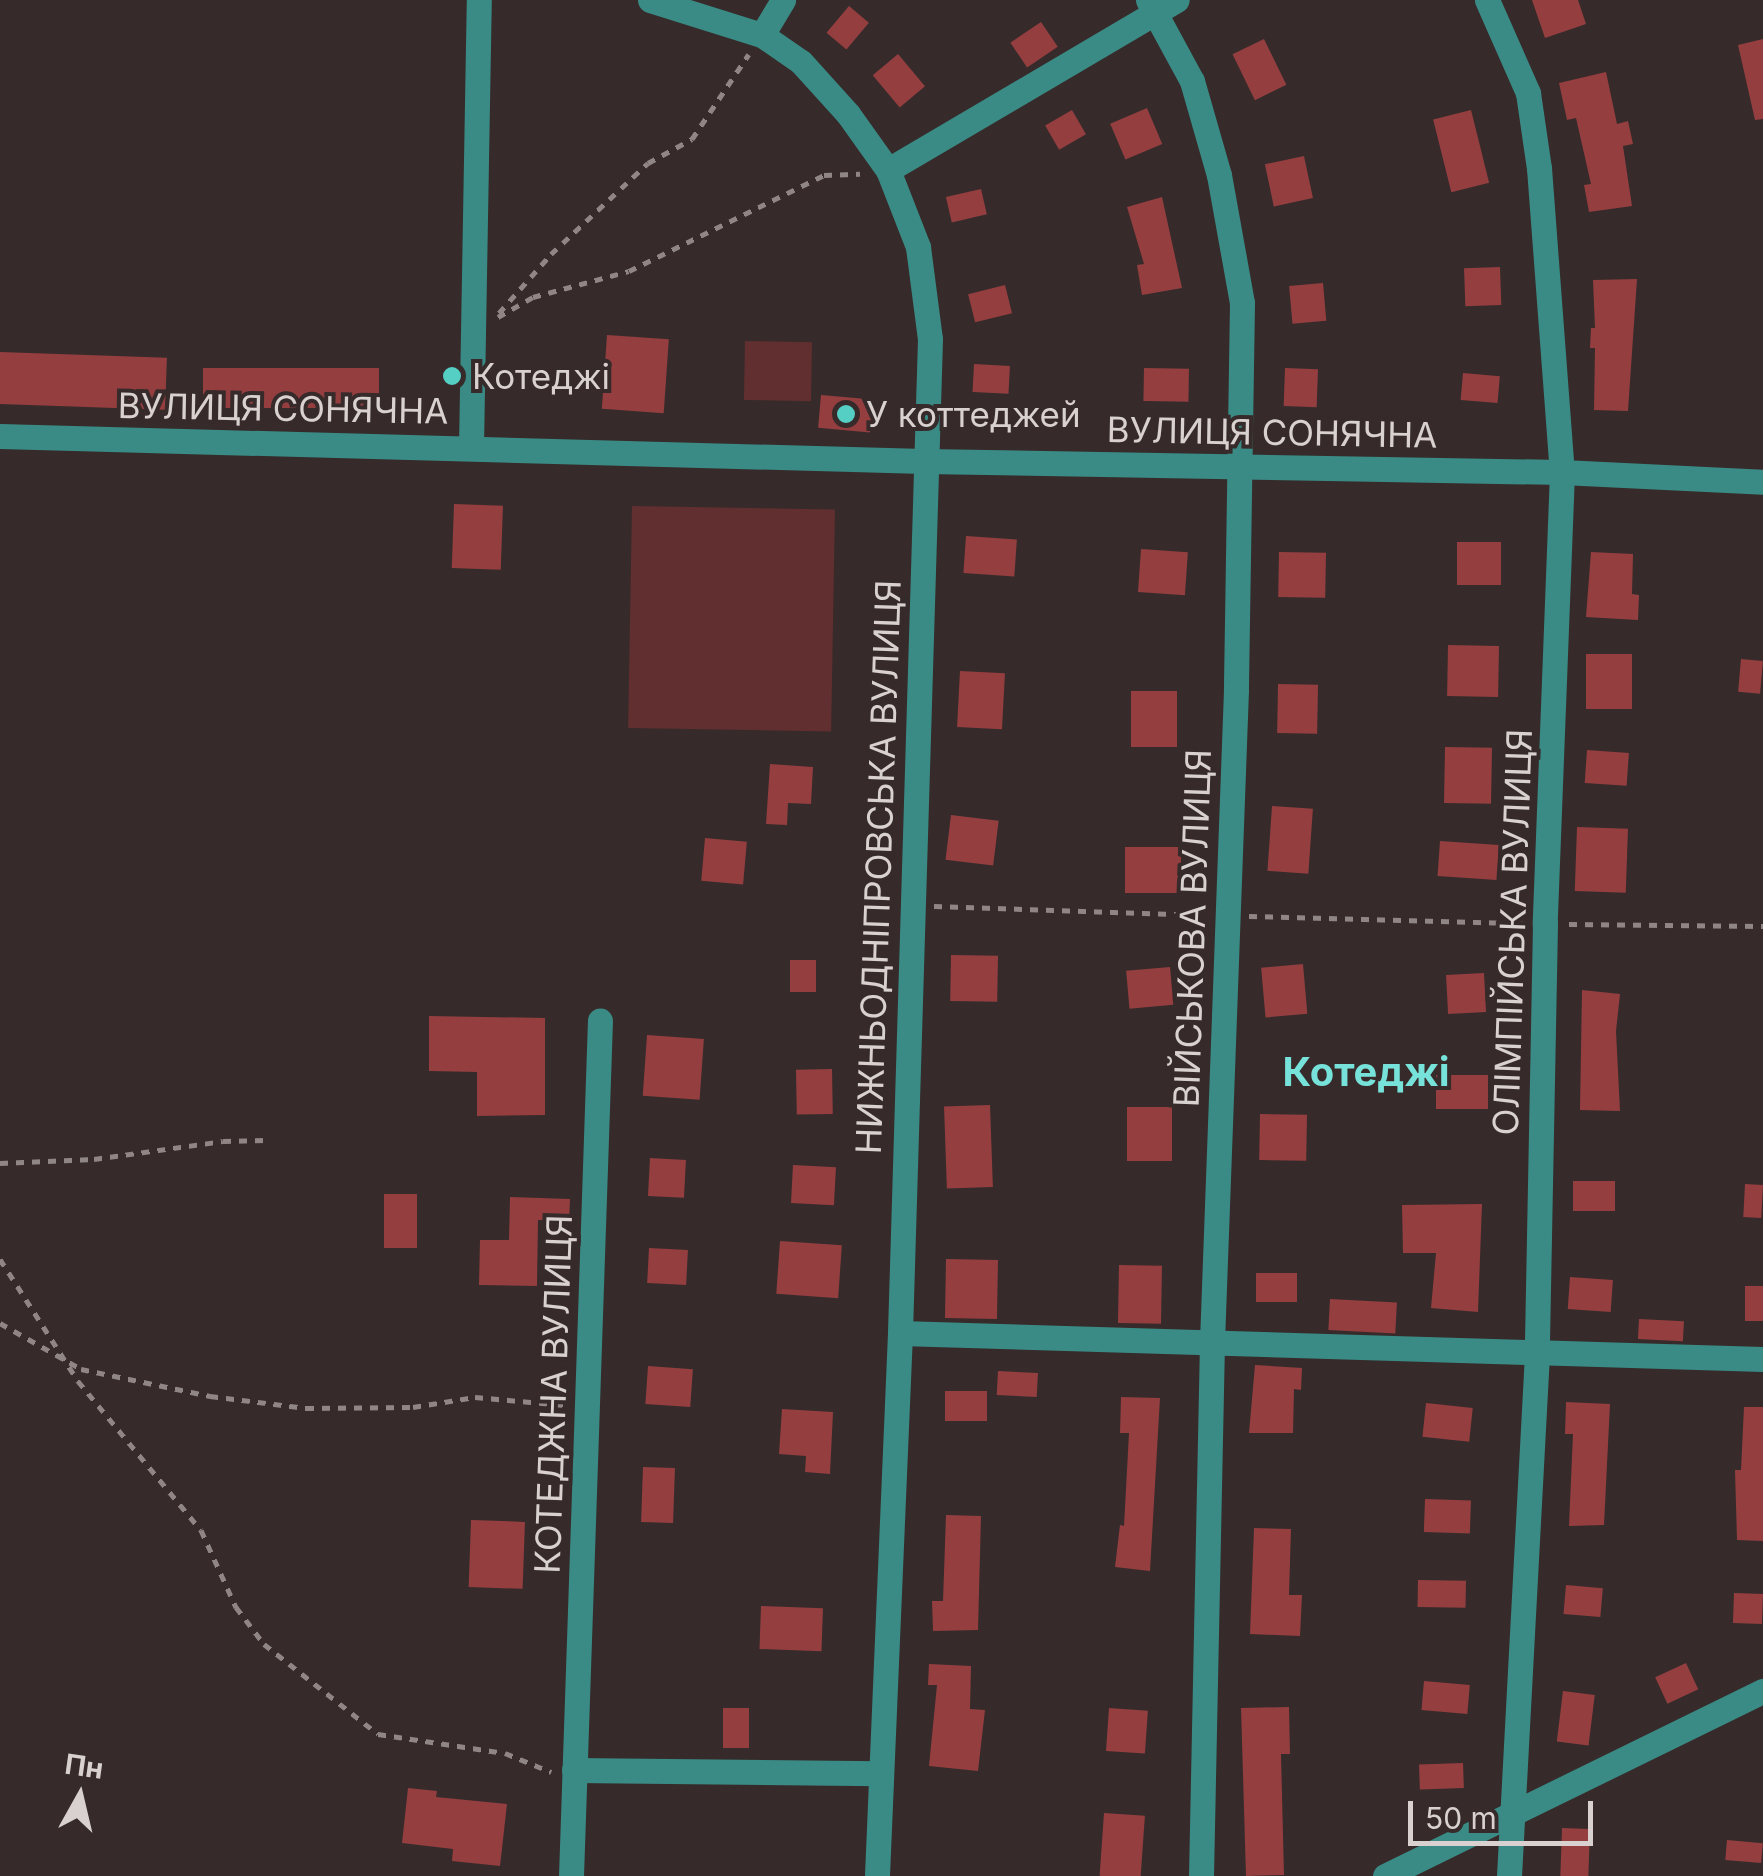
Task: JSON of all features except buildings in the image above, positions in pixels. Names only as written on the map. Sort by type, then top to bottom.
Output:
[{"type":"street","points":[[471,448],[479,0]]},
{"type":"street","name":"НИЖНЬОДНІПРОВСЬКА ВУЛИЦЯ","points":[[650,0],[762,35],[800,62],[848,114],[888,170],[918,247],[930,339],[900,1332],[878,1876]]},
{"type":"street","points":[[762,35],[783,0]]},
{"type":"street","name":"ОЛІМПІЙСЬКА ВУЛИЦЯ","points":[[1487,0],[1528,93],[1538,168],[1562,472],[1546,924],[1537,1354],[1509,1876]]},
{"type":"street","points":[[888,170],[1160,4]]},
{"type":"street","name":"ВІЙСЬКОВА ВУЛИЦЯ","points":[[1160,4],[1192,81],[1219,175],[1242,303],[1236,690],[1212,1342],[1201,1876]]},
{"type":"street","name":"ВУЛИЦЯ СОНЯЧНА","points":[[0,436],[924,461],[1562,472],[1763,482]]},
{"type":"street","name":"КОТЕДЖНА ВУЛИЦЯ","points":[[571,1876],[600,1020]]},
{"type":"street","points":[[900,1332],[1763,1358]]},
{"type":"street","points":[[1385,1876],[1763,1691]]},
{"type":"street","points":[[574,1770],[880,1773]]},
{"type":"path","points":[[762,35],[692,139],[648,163],[551,254],[490,322],[533,297],[629,271],[824,175],[888,170]]},
{"type":"path","points":[[911,905],[1546,924],[1763,926]]},
{"type":"path","points":[[0,1163],[94,1160],[223,1141],[267,1140]]},
{"type":"path","points":[[0,1259],[67,1364],[201,1530],[236,1608],[264,1644],[378,1734],[505,1753],[546,1772],[574,1770]]},
{"type":"path","points":[[0,1323],[67,1364],[210,1396],[306,1408],[412,1407],[475,1396],[588,1406]]},
{"type":"shaded area","points":[[745,341],[812,342],[811,401],[744,400]]},
{"type":"shaded area","points":[[632,506],[835,510],[831,732],[628,728]]},
{"type":"place","name":"Котеджі","points":[[452,376]]},
{"type":"place","name":"У коттеджей","points":[[846,414]]},
{"type":"district","name":"Котеджі","points":[[1366,1072]]}]
